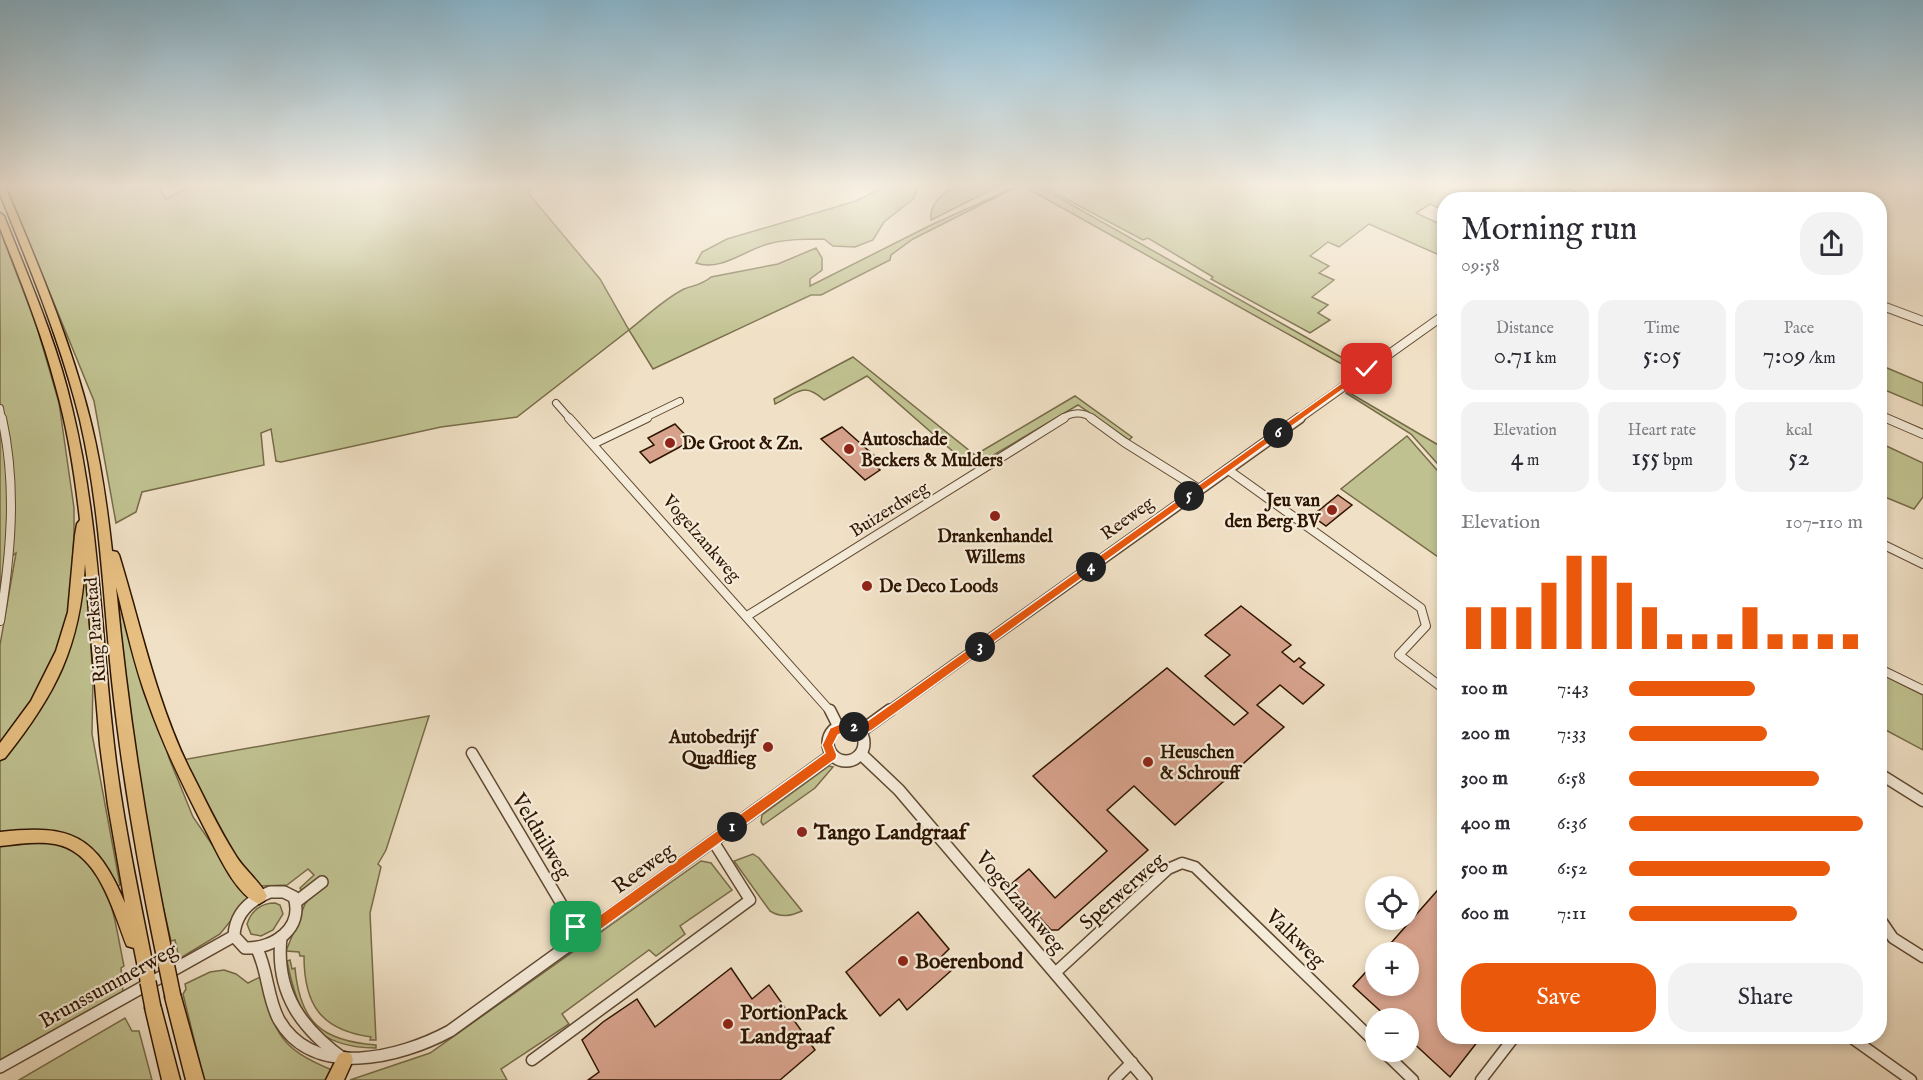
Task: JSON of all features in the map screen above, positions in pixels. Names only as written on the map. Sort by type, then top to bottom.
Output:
[{"type":"highway","name":"Ring Parkstad","points":[[7,236],[54,363],[75,447],[85,508],[107,747],[130,893],[153,1008],[171,1080]]},
{"type":"highway","name":"Ring Parkstad","points":[[21,236],[61,338],[87,432],[104,525],[133,795],[173,997],[195,1080]]},
{"type":"highway","points":[[0,754],[38,702],[63,652],[74,609],[77,562],[85,508]]},
{"type":"highway","points":[[104,525],[148,683],[171,744],[191,788],[233,865],[259,896]]},
{"type":"highway","points":[[0,839],[45,835],[74,843],[89,851],[104,873],[145,969]]},
{"type":"highway","points":[[335,1080],[345,1060]]},
{"type":"street","points":[[1887,308],[1923,321]]},
{"type":"street","name":"Reeweg","points":[[861,731],[1437,321]]},
{"type":"street","points":[[595,443],[680,401]]},
{"type":"street","name":"Vogelzankweg","points":[[556,403],[595,443],[818,695],[839,728]]},
{"type":"street","points":[[0,408],[10,456],[13,522],[12,548],[0,621]]},
{"type":"street","name":"Buizerdweg","points":[[747,616],[1071,413],[1088,415],[1124,442],[1199,489]]},
{"type":"street","points":[[1887,418],[1923,434]]},
{"type":"street","points":[[1227,469],[1421,608],[1426,626],[1399,655],[1437,684]]},
{"type":"street","points":[[1887,546],[1923,564]]},
{"type":"street","points":[[1887,672],[1923,690]]},
{"type":"street","points":[[853,727],[861,731],[865,745],[861,754],[849,760],[832,755],[828,740],[839,728],[853,727]]},
{"type":"street","name":"Velduilweg","points":[[472,753],[581,937]]},
{"type":"street","name":"Vogelzankweg","points":[[861,754],[899,790],[1146,1080]]},
{"type":"street","name":"Reeweg","points":[[257,949],[265,963],[278,1019],[287,1034],[304,1050],[333,1062],[381,1059],[429,1044],[832,755]]},
{"type":"street","points":[[1887,778],[1923,801]]},
{"type":"street","points":[[532,1060],[750,900],[712,841]]},
{"type":"street","name":"Sperwerweg","points":[[1055,973],[1168,869],[1186,864]]},
{"type":"street","name":"Valkweg","points":[[1186,864],[1195,867],[1365,1032]]},
{"type":"street","points":[[296,903],[322,882]]},
{"type":"street","points":[[270,892],[284,892],[294,897],[296,903],[293,924],[281,937],[257,949],[240,945],[234,936],[238,916],[259,896],[270,892]]},
{"type":"street","points":[[1887,934],[1923,957]]},
{"type":"street","name":"Brunssummerweg","points":[[0,1067],[234,936]]},
{"type":"street","points":[[281,937],[280,955],[294,1014],[313,1037],[345,1060]]},
{"type":"street","points":[[1481,1080],[1509,1044]]},
{"type":"street","points":[[1860,1044],[1911,1080]]},
{"type":"street","points":[[1114,1080],[1132,1062]]},
{"type":"street","points":[[1394,1062],[1413,1080]]},
{"type":"green space","points":[[0,236],[2,236],[37,327],[59,403],[74,508],[74,535],[69,614],[45,682],[0,750],[0,645],[16,553],[7,563],[0,587]]},
{"type":"green space","points":[[27,236],[564,236],[600,279],[629,330],[517,417],[441,427],[281,462],[276,461],[271,429],[261,433],[264,465],[142,492],[136,512],[116,523],[94,401]]},
{"type":"green space","points":[[736,236],[875,236],[873,240],[855,247],[833,246],[824,239],[782,241],[759,247],[723,263],[705,265],[696,263],[702,252]]},
{"type":"green space","points":[[908,236],[918,236],[891,255],[890,260],[821,295],[811,295],[653,369],[629,330],[684,289],[711,277],[778,264],[816,248],[822,258],[822,270],[810,279],[810,286]]},
{"type":"green space","points":[[1113,236],[1128,236],[1357,366],[1352,368]]},
{"type":"green space","points":[[1136,236],[1353,236],[1339,247],[1328,242],[1310,256],[1329,266],[1319,273],[1334,280],[1312,297],[1328,305],[1318,313],[1330,320],[1310,333],[1211,279],[1213,277],[1148,238],[1143,240]]},
{"type":"green space","points":[[1397,236],[1437,236],[1437,254]]},
{"type":"green space","points":[[853,357],[975,455],[1075,396],[1132,437],[1129,440],[1078,405],[980,463],[965,462],[867,376],[824,400],[817,394],[805,390],[775,404],[774,399]]},
{"type":"green space","points":[[1887,368],[1923,383],[1923,406],[1887,391]]},
{"type":"green space","points":[[1348,392],[1437,444],[1437,463],[1411,434],[1346,393]]},
{"type":"green space","points":[[1407,436],[1437,470],[1437,556],[1341,489]]},
{"type":"green space","points":[[1887,446],[1923,463],[1923,497],[1914,509],[1887,498]]},
{"type":"green space","points":[[85,560],[93,679],[92,734],[120,885],[116,887],[99,855],[80,840],[0,836],[0,758],[46,694]]},
{"type":"green space","points":[[121,595],[169,758],[193,817],[249,898],[220,934],[179,959],[175,940],[171,941],[161,898],[138,770],[122,640],[118,596]]},
{"type":"green space","points":[[1887,677],[1923,695],[1923,750],[1887,731]]},
{"type":"green space","points":[[429,716],[386,850],[378,864],[381,867],[370,913],[376,1040],[370,1040],[371,1037],[339,1028],[319,1012],[307,988],[304,956],[300,956],[299,952],[286,951],[305,904],[313,894],[303,892],[300,888],[314,875],[308,869],[287,885],[260,886],[233,859],[182,760]]},
{"type":"green space","points":[[829,766],[833,767],[815,788],[763,825],[762,815]]},
{"type":"green space","points":[[14,840],[61,843],[77,851],[90,862],[108,894],[113,913],[124,966],[121,968],[123,992],[0,1060],[0,843]]},
{"type":"green space","points":[[753,854],[759,858],[802,911],[786,916],[770,911],[734,861]]},
{"type":"green space","points":[[701,861],[711,863],[732,890],[680,926],[685,934],[656,956],[649,950],[562,1014],[569,1024],[501,1069],[507,1080],[350,1080],[430,1053]]},
{"type":"green space","points":[[275,903],[280,905],[283,914],[273,930],[261,936],[251,934],[247,924],[251,915],[261,906]]},
{"type":"green space","points":[[290,960],[292,969],[295,968],[302,1003],[317,1026],[341,1039],[376,1045],[376,1048],[355,1047],[337,1042],[323,1035],[312,1025],[304,1013],[291,981],[287,961]]},
{"type":"green space","points":[[224,970],[236,974],[248,983],[262,976],[270,1011],[281,1035],[300,1053],[332,1070],[330,1080],[204,1080],[183,994],[186,989],[185,984],[210,972]]},
{"type":"green space","points":[[125,1018],[132,1031],[139,1031],[152,1080],[19,1080]]},
{"type":"building","name":"De Groot & Zn.","points":[[675,424],[691,441],[650,463],[640,452],[654,445],[648,438]]},
{"type":"building","name":"Autoschade Beckers & Mulders","points":[[842,427],[878,459],[872,463],[880,470],[865,480],[821,439]]},
{"type":"building","name":"Jeu van den Berg BV","points":[[1338,495],[1352,505],[1326,526],[1312,516]]},
{"type":"building","name":"Heuschen & Schrouff","points":[[1241,606],[1291,645],[1282,652],[1294,662],[1299,658],[1305,663],[1300,667],[1324,685],[1303,704],[1280,685],[1257,705],[1284,727],[1175,825],[1134,786],[1107,810],[1148,850],[1058,930],[1051,930],[1010,885],[1029,869],[1055,898],[1107,851],[1033,776],[1167,668],[1234,725],[1248,713],[1205,676],[1230,655],[1205,635]]},
{"type":"building","points":[[1437,891],[1437,1044],[1476,1044],[1450,1077],[1419,1048],[1419,1008],[1377,1008],[1353,986],[1365,973],[1365,996],[1419,996],[1419,942],[1392,942],[1402,930],[1419,930],[1419,911]]},
{"type":"building","name":"Boerenbond","points":[[918,912],[949,949],[942,956],[953,969],[907,1010],[899,999],[880,1016],[846,972]]},
{"type":"building","name":"PortionPack Landgraaf","points":[[731,968],[752,999],[769,985],[815,1050],[780,1080],[588,1080],[599,1072],[582,1040],[603,1022],[637,999],[655,1027]]},
{"type":"place","name":"De Groot & Zn.","points":[[670,443]]},
{"type":"place","name":"Autoschade Beckers & Mulders","points":[[849,449]]},
{"type":"place","name":"Jeu van den Berg BV","points":[[1332,510]]},
{"type":"place","name":"Drankenhandel Willems","points":[[995,516]]},
{"type":"place","name":"De Deco Loods","points":[[867,586]]},
{"type":"place","name":"Autobedrijf Quadflieg","points":[[768,747]]},
{"type":"place","name":"Heuschen & Schrouff","points":[[1148,762]]},
{"type":"place","name":"Tango Landgraaf","points":[[802,832]]},
{"type":"place","name":"Boerenbond","points":[[903,961]]},
{"type":"place","name":"PortionPack Landgraaf","points":[[728,1024]]},
{"type":"route","points":[[576,927],[581,937],[832,755],[827,745],[834,731],[844,727],[853,727],[861,731],[867,728],[1367,369]]}]
